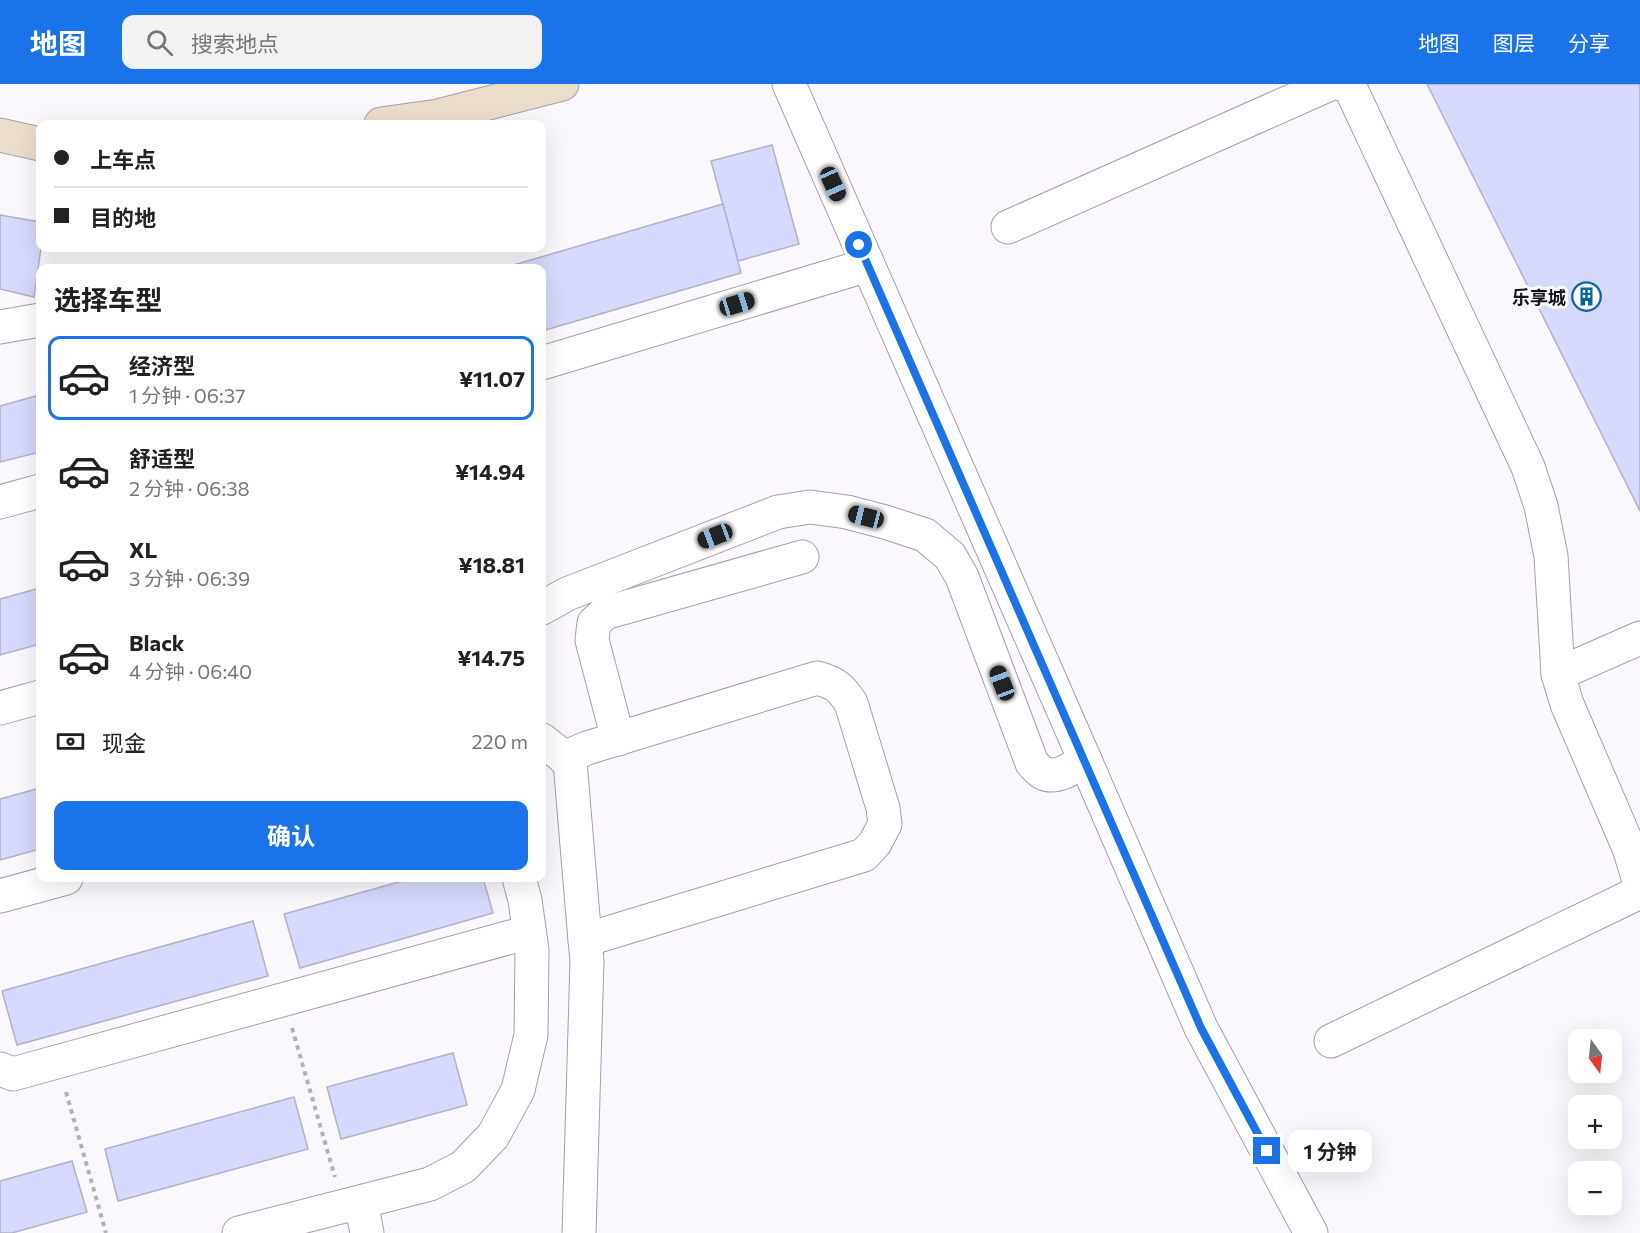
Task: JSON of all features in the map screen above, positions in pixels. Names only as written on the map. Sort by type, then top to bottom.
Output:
[{"type":"street","points":[[410,120],[438,116],[562,84]]},
{"type":"street","points":[[789,84],[1201,1028],[1311,1233]]},
{"type":"street","points":[[1008,227],[1330,84]]},
{"type":"street","points":[[1342,84],[1350,87],[1528,467],[1541,507],[1551,556],[1558,674],[1567,704],[1629,848],[1640,884]]},
{"type":"street","points":[[0,135],[36,143]]},
{"type":"street","points":[[546,362],[868,265]]},
{"type":"street","points":[[0,327],[36,321]]},
{"type":"street","points":[[0,502],[36,492]]},
{"type":"street","points":[[546,606],[567,594],[778,512],[810,507],[847,512],[885,522],[925,536],[950,556],[962,577],[1032,763],[1043,773],[1053,775],[1070,771],[1085,760]]},
{"type":"street","points":[[618,739],[592,640],[594,623],[606,613],[802,557]]},
{"type":"street","points":[[1558,674],[1640,638]]},
{"type":"street","points":[[553,749],[587,748],[818,678],[830,681],[843,690],[851,703],[883,808],[885,824],[875,843],[864,855],[585,940]]},
{"type":"street","points":[[0,708],[36,698]]},
{"type":"street","points":[[553,749],[570,762],[587,961],[579,1233]]},
{"type":"street","points":[[0,896],[51,882]]},
{"type":"street","points":[[239,1233],[430,1184],[463,1167],[493,1136],[518,1090],[531,1035],[532,950],[520,882]]},
{"type":"street","points":[[1331,1041],[1640,892]]},
{"type":"street","points":[[0,1070],[13,1074],[529,932]]},
{"type":"street","points":[[352,1204],[367,1233]]},
{"type":"path","points":[[284,1000],[352,1204]]},
{"type":"path","points":[[58,1062],[106,1233]]},
{"type":"building","name":"乐享城","points":[[1427,84],[1640,84],[1640,511]]},
{"type":"building","points":[[772,145],[799,244],[738,261],[711,161]]},
{"type":"building","points":[[723,204],[741,273],[546,330],[546,264],[517,264]]},
{"type":"building","points":[[0,215],[36,221],[36,252],[40,252],[39,264],[36,264],[34,297],[0,289]]},
{"type":"building","points":[[36,396],[36,453],[0,462],[0,406]]},
{"type":"building","points":[[36,589],[36,645],[0,655],[0,599]]},
{"type":"building","points":[[36,789],[36,850],[0,860],[0,799]]},
{"type":"building","points":[[399,882],[484,882],[493,913],[300,968],[284,914]]},
{"type":"building","points":[[253,921],[268,976],[17,1045],[2,991]]},
{"type":"building","points":[[453,1053],[467,1105],[341,1139],[327,1087]]},
{"type":"building","points":[[294,1097],[308,1149],[118,1201],[105,1149]]},
{"type":"building","points":[[72,1161],[87,1212],[12,1233],[0,1233],[0,1181]]},
{"type":"place","name":"乐享城","points":[[1587,297]]},
{"type":"route","points":[[859,245],[1201,1028],[1267,1151]]}]
